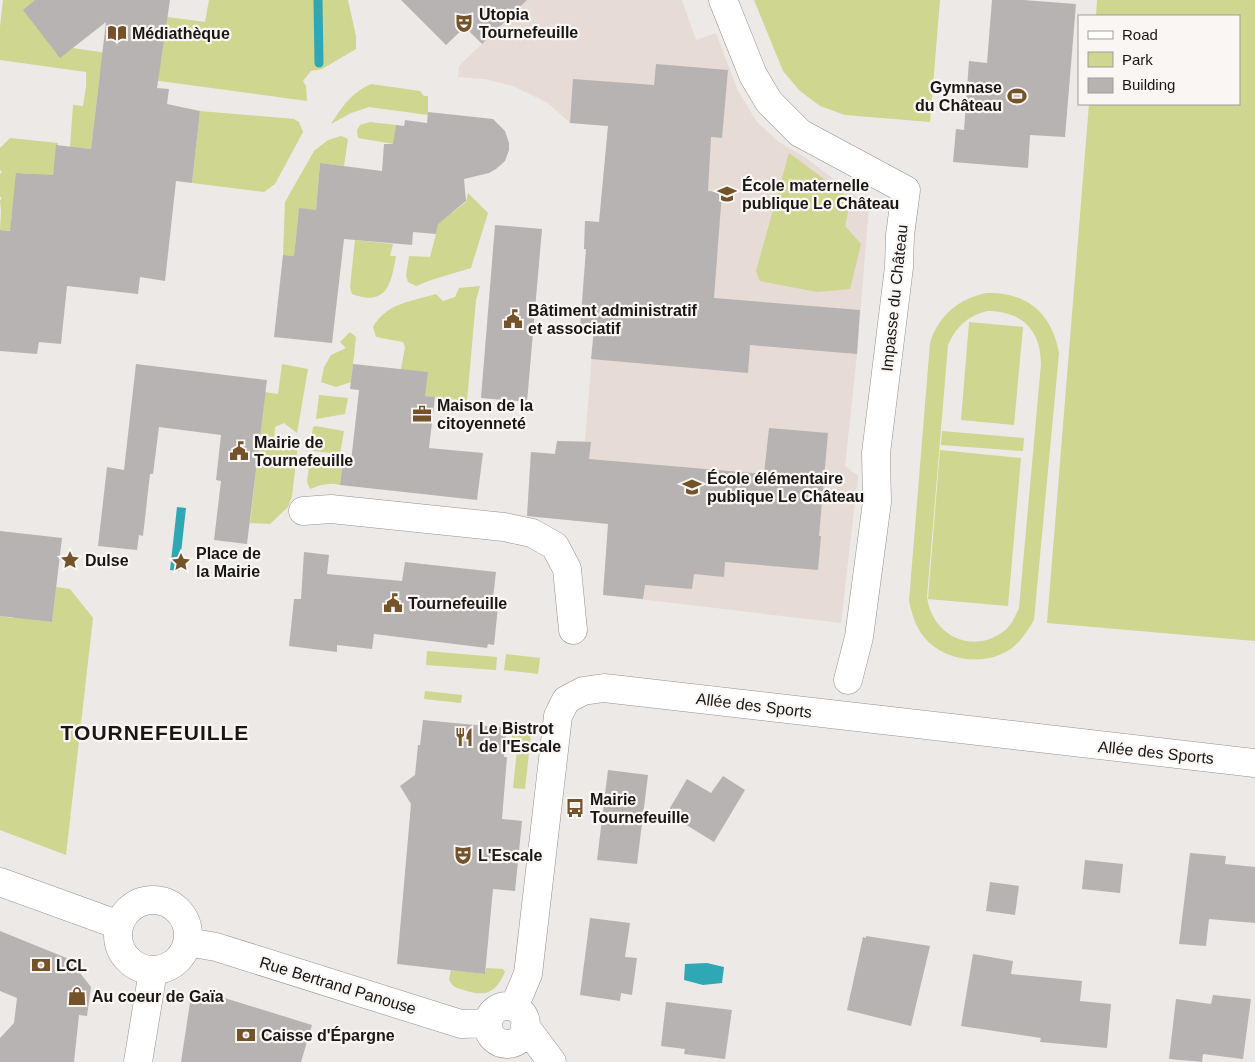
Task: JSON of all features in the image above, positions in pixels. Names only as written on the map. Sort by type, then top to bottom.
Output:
[{"type":"street","name":"Impasse du Château","points":[[723,0],[753,75],[769,102],[800,133],[906,190],[876,453],[877,502],[859,637],[848,680]]},
{"type":"street","points":[[303,511],[330,509],[504,527],[532,533],[555,546],[567,569],[574,630]]},
{"type":"street","name":"Allée des Sports","points":[[508,1025],[528,974],[558,716],[566,700],[583,692],[604,688],[1255,763]]},
{"type":"street","points":[[0,882],[118,925]]},
{"type":"street","points":[[150,899],[161,900],[171,904],[180,911],[188,931],[188,942],[179,959],[171,966],[153,971],[137,966],[124,956],[119,947],[118,925],[127,910],[133,905],[150,899]]},
{"type":"street","name":"Rue Bertrand Panouse","points":[[188,942],[216,947],[461,1024],[508,1025]]},
{"type":"street","points":[[138,1062],[153,971]]},
{"type":"street","points":[[508,1025],[516,1053],[532,1062]]},
{"type":"street","points":[[508,1025],[552,1062]]},
{"type":"shaded area","points":[[527,0],[682,0],[696,40],[716,33],[738,91],[757,122],[779,142],[806,158],[869,206],[857,354],[845,466],[858,476],[841,623],[605,595],[603,593],[608,530],[612,506],[578,521],[527,516],[531,452],[555,454],[557,441],[585,441],[594,330],[580,328],[588,250],[584,249],[585,221],[600,222],[608,126],[570,123],[548,103],[513,86],[485,79],[458,77],[459,66]]},
{"type":"green space","points":[[3,0],[43,0],[73,48],[161,61],[167,17],[205,22],[209,0],[348,0],[356,36],[356,49],[322,69],[311,71],[303,81],[306,86],[307,101],[100,73],[91,149],[70,147],[73,105],[83,106],[86,72],[0,60],[0,27]]},
{"type":"green space","points":[[754,0],[940,0],[930,122],[845,115],[820,106],[800,91],[783,71]]},
{"type":"green space","points":[[1097,0],[1255,0],[1255,641],[1047,623],[1089,105],[1240,105],[1240,15],[1096,15]]},
{"type":"green space","points":[[371,84],[420,91],[424,96],[428,96],[428,115],[369,107],[351,113],[331,124],[352,96]]},
{"type":"green space","points":[[200,111],[294,119],[299,122],[303,132],[275,184],[264,192],[192,183]]},
{"type":"green space","points":[[370,122],[396,125],[394,144],[358,138],[357,130],[360,125]]},
{"type":"green space","points":[[341,136],[348,139],[344,166],[320,163],[316,210],[299,209],[294,256],[283,255],[285,202],[314,151],[328,140]]},
{"type":"green space","points":[[10,138],[58,143],[51,185],[41,175],[22,173],[11,218],[14,231],[0,230],[0,200],[2,199],[0,196],[0,174],[2,172],[0,170],[0,148]]},
{"type":"green space","points":[[789,153],[851,199],[845,226],[861,244],[850,289],[817,292],[760,281],[756,271]]},
{"type":"green space","points":[[468,193],[488,213],[471,268],[416,286],[408,282],[406,276],[409,256],[430,257],[439,212],[452,213],[466,202]]},
{"type":"green space","points":[[355,240],[393,244],[390,256],[396,256],[392,276],[389,284],[380,295],[364,297],[352,294],[350,287]]},
{"type":"green space","points":[[480,286],[476,300],[467,401],[425,396],[401,369],[405,347],[403,342],[376,337],[373,327],[385,313],[401,304],[436,294],[443,301],[455,297],[459,288]]},
{"type":"green space","points":[[987,293],[1001,294],[1014,296],[1026,301],[1044,316],[1056,339],[1059,353],[1034,620],[1022,638],[1012,648],[1002,654],[990,658],[966,659],[943,652],[924,637],[918,629],[909,601],[930,343],[938,324],[944,317],[959,304],[977,295]],"holes":[[[987,311],[1010,314],[1027,324],[1037,341],[1041,364],[1019,608],[1010,625],[1000,634],[987,640],[976,642],[956,638],[947,633],[934,618],[929,608],[927,597],[948,345],[955,333],[968,319]]]},
{"type":"green space","points":[[969,322],[1023,327],[1014,425],[961,420]]},
{"type":"green space","points":[[350,332],[356,337],[351,382],[336,387],[321,382],[324,367],[331,355],[346,348],[340,342]]},
{"type":"green space","points":[[282,364],[308,369],[297,433],[284,423],[275,427],[274,440],[283,451],[298,445],[292,496],[288,507],[270,524],[250,523],[265,392],[278,394]]},
{"type":"green space","points":[[319,395],[348,398],[345,414],[316,419]]},
{"type":"green space","points":[[313,427],[344,431],[340,454],[313,451],[310,447]]},
{"type":"green space","points":[[942,431],[1024,438],[1023,451],[941,445]]},
{"type":"green space","points":[[940,450],[1021,458],[1008,606],[928,599]]},
{"type":"green space","points":[[310,458],[339,462],[342,465],[340,485],[325,484],[310,489],[307,482]]},
{"type":"green space","points":[[56,587],[70,589],[93,618],[66,855],[0,830],[0,616],[13,618],[15,607],[37,601],[34,620],[52,622]]},
{"type":"green space","points":[[427,651],[497,657],[496,670],[426,665]]},
{"type":"green space","points":[[506,654],[540,658],[538,674],[504,670]]},
{"type":"green space","points":[[425,691],[462,695],[461,703],[424,699]]},
{"type":"green space","points":[[513,722],[532,725],[525,789],[513,788],[517,749],[511,747]]},
{"type":"green space","points":[[486,968],[503,969],[505,972],[497,985],[489,992],[478,993],[459,989],[450,982],[451,970],[485,974]]},
{"type":"water","points":[[177,507],[186,508],[179,571],[170,570]]},
{"type":"water","points":[[707,963],[724,967],[722,983],[703,985],[684,980],[685,964]]},
{"type":"building","points":[[35,0],[170,0],[157,88],[169,89],[167,104],[200,111],[192,183],[176,181],[165,281],[140,277],[138,294],[67,286],[61,344],[39,342],[37,354],[0,351],[0,230],[10,231],[16,173],[53,175],[56,145],[91,149],[106,22],[60,58],[23,10]]},
{"type":"building","name":"Utopia Tournefeuille","points":[[401,0],[527,0],[482,44],[465,27],[446,45]]},
{"type":"building","name":"Gymnase du Château","points":[[992,0],[1076,4],[1065,137],[1030,135],[1028,168],[953,162],[956,129],[964,130],[969,61],[987,63]]},
{"type":"building","points":[[656,64],[728,70],[722,138],[711,137],[708,191],[722,192],[714,298],[860,310],[857,354],[750,345],[748,373],[591,359],[594,329],[580,328],[586,249],[584,249],[585,221],[599,222],[608,126],[570,123],[573,79],[654,85]]},
{"type":"building","points":[[428,112],[493,119],[505,131],[509,143],[509,150],[505,161],[489,173],[464,179],[466,201],[438,224],[436,234],[413,232],[412,245],[344,239],[332,343],[274,337],[283,255],[294,256],[299,208],[316,210],[320,163],[382,171],[384,144],[393,144],[396,125],[404,126],[405,120],[427,123]]},
{"type":"building","points":[[495,225],[542,229],[527,402],[481,398]]},
{"type":"building","name":"Mairie de Tournefeuille","points":[[136,364],[267,380],[247,544],[214,540],[221,481],[216,480],[221,435],[159,427],[153,474],[150,474],[143,536],[139,535],[137,550],[98,546],[107,467],[124,470]]},
{"type":"building","points":[[353,364],[428,372],[425,396],[435,397],[429,448],[483,453],[477,500],[340,485],[343,459],[351,461],[359,390],[350,389]]},
{"type":"building","points":[[769,428],[828,433],[818,570],[725,562],[724,577],[694,574],[692,589],[645,585],[643,599],[603,595],[608,524],[527,516],[531,452],[555,454],[557,441],[591,442],[589,459],[764,474]]},
{"type":"building","points":[[0,531],[62,538],[52,622],[0,616]]},
{"type":"building","name":"Tournefeuille","points":[[304,552],[329,555],[327,574],[402,581],[405,562],[496,572],[492,607],[498,607],[494,645],[488,644],[487,648],[374,634],[372,649],[337,645],[337,652],[289,646],[294,599],[301,599]]},
{"type":"building","name":"L'Escale","points":[[423,720],[507,728],[504,757],[507,757],[502,819],[522,821],[515,891],[493,889],[485,974],[397,964],[411,804],[400,786],[415,775]]},
{"type":"building","points":[[608,770],[648,775],[637,864],[597,860]]},
{"type":"building","points":[[723,776],[745,790],[714,842],[667,813],[687,779],[711,793]]},
{"type":"building","points":[[1190,853],[1226,856],[1225,864],[1255,867],[1255,923],[1209,919],[1206,946],[1179,944]]},
{"type":"building","points":[[1085,860],[1123,864],[1120,893],[1082,889]]},
{"type":"building","points":[[990,882],[1019,886],[1015,915],[986,911]]},
{"type":"building","points":[[590,918],[630,923],[625,957],[637,958],[632,995],[621,993],[620,1001],[580,995]]},
{"type":"building","points":[[0,931],[69,959],[91,987],[87,1016],[79,1015],[74,1062],[0,1062],[0,1038],[14,1023],[17,998],[0,991]]},
{"type":"building","points":[[866,936],[930,946],[911,1026],[847,1010],[863,937],[866,938]]},
{"type":"building","points":[[973,954],[1013,961],[1011,974],[1082,981],[1080,1001],[1111,1004],[1107,1048],[1040,1042],[1041,1038],[961,1026]]},
{"type":"building","points":[[202,991],[312,1025],[301,1062],[181,1062],[191,996]]},
{"type":"building","points":[[1213,995],[1251,999],[1243,1059],[1203,1054],[1202,1062],[1169,1059],[1176,999],[1211,1004]]},
{"type":"building","points":[[666,1002],[732,1010],[725,1059],[684,1054],[685,1049],[661,1046]]},
{"type":"waterway","points":[[318,0],[319,63]]},
{"type":"place","name":"Utopia Tournefeuille","points":[[464,23]]},
{"type":"place","name":"Médiathèque","points":[[117,33]]},
{"type":"place","name":"Gymnase du Château","points":[[1017,96]]},
{"type":"place","name":"École maternelle publique Le Château","points":[[727,194]]},
{"type":"place","name":"Bâtiment administratif et associatif","points":[[513,319]]},
{"type":"place","name":"Maison de la citoyenneté","points":[[422,414]]},
{"type":"place","name":"Mairie de Tournefeuille","points":[[239,451]]},
{"type":"place","name":"École élémentaire publique Le Château","points":[[692,487]]},
{"type":"place","name":"Dulse","points":[[70,560]]},
{"type":"place","name":"Place de la Mairie","points":[[181,562]]},
{"type":"place","name":"Tournefeuille","points":[[393,603]]},
{"type":"place","name":"Le Bistrot de l'Escale","points":[[464,737]]},
{"type":"place","name":"Mairie Tournefeuille","points":[[575,808]]},
{"type":"place","name":"L'Escale","points":[[463,855]]},
{"type":"place","name":"LCL","points":[[41,965]]},
{"type":"place","name":"Au coeur de Gaïa","points":[[77,996]]},
{"type":"place","name":"Caisse d'Épargne","points":[[246,1035]]},
{"type":"district","name":"TOURNEFEUILLE","points":[[155,733]]}]
